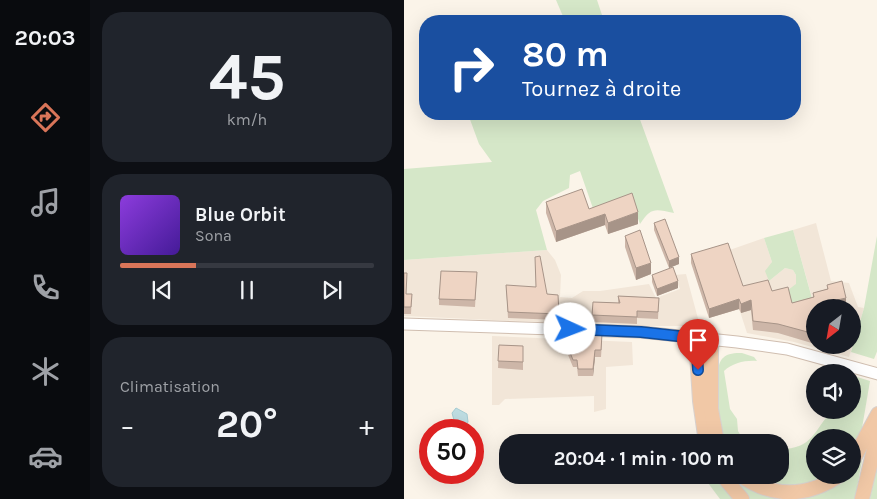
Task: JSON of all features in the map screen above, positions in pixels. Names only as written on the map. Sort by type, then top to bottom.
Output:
[{"type":"highway","points":[[696,338],[700,401],[705,434]]},
{"type":"highway","points":[[711,340],[711,408],[716,434]]},
{"type":"highway","points":[[861,445],[877,414]]},
{"type":"highway","points":[[862,499],[877,432]]},
{"type":"highway","points":[[730,484],[742,499]]},
{"type":"highway","points":[[755,484],[764,489],[785,494],[805,492],[828,484]]},
{"type":"main road","points":[[404,324],[641,332],[787,349],[877,374]]},
{"type":"shaded area","points":[[816,223],[831,281],[849,283],[855,299],[812,299],[793,230]]},
{"type":"shaded area","points":[[764,238],[772,262],[769,281],[785,268],[793,270],[796,275],[796,284],[811,299],[806,299],[806,345],[747,333],[721,253]]},
{"type":"shaded area","points":[[547,250],[555,260],[561,275],[560,297],[572,298],[583,291],[600,291],[649,284],[656,298],[680,289],[674,275],[686,274],[700,326],[631,326],[404,316],[404,260]]},
{"type":"shaded area","points":[[492,336],[632,342],[633,365],[606,367],[606,409],[594,412],[594,396],[505,399],[499,405],[492,405]]},
{"type":"shaded area","points":[[838,354],[850,354],[849,357]]},
{"type":"green space","points":[[556,0],[597,0],[602,15],[562,15]]},
{"type":"green space","points":[[470,120],[640,120],[674,213],[654,211],[647,215],[640,224],[632,202],[596,217],[580,171],[570,175],[569,188],[543,201],[536,210],[547,250],[404,260],[404,169],[492,162],[479,144]]},
{"type":"green space","points":[[793,230],[812,299],[806,299],[806,304],[793,309],[788,290],[796,284],[796,275],[793,270],[785,268],[769,281],[765,271],[772,262],[764,238]]},
{"type":"green space","points":[[877,236],[878,349],[874,359],[858,354],[862,354],[862,315]]},
{"type":"green space","points":[[742,353],[754,357],[757,361],[739,363],[724,371],[730,409],[737,419],[740,434],[723,434],[719,411],[718,373],[719,364],[723,358],[732,354]]},
{"type":"green space","points":[[861,378],[870,381],[861,434],[861,429],[818,429],[825,419],[861,419]]},
{"type":"green space","points":[[806,442],[806,484],[790,486],[776,484],[789,484],[789,448],[800,446]]},
{"type":"green space","points":[[877,467],[877,499],[870,499]]},
{"type":"green space","points":[[709,484],[722,484],[734,499],[720,499]]},
{"type":"green space","points":[[737,484],[752,484],[771,494],[814,484],[858,484],[855,499],[750,499]]},
{"type":"water","points":[[456,408],[467,414],[468,419],[454,419],[452,413]]},
{"type":"building","points":[[582,189],[589,209],[632,193],[638,212],[608,223],[605,214],[556,231],[546,202]]},
{"type":"building","points":[[665,219],[679,257],[669,261],[654,223]]},
{"type":"building","points":[[640,230],[651,263],[636,268],[625,236]]},
{"type":"building","points":[[728,243],[743,286],[768,280],[772,291],[788,287],[792,303],[806,299],[806,332],[778,324],[753,321],[751,300],[741,304],[739,299],[709,309],[691,254]]},
{"type":"building","points":[[540,256],[547,294],[558,295],[559,314],[508,312],[506,285],[536,287],[535,257]]},
{"type":"building","points":[[673,267],[678,281],[657,289],[652,275]]},
{"type":"building","points":[[441,271],[477,272],[475,300],[439,299]]},
{"type":"building","points":[[404,273],[407,273],[406,294],[412,294],[411,307],[404,307]]},
{"type":"building","points":[[842,281],[846,298],[807,299],[814,297],[813,293],[828,289],[827,285]]},
{"type":"building","points":[[618,296],[659,298],[658,312],[637,311],[637,317],[592,315],[593,302],[620,303]]},
{"type":"building","points":[[562,332],[602,334],[601,350],[595,350],[593,369],[578,369],[577,360],[573,360]]},
{"type":"building","points":[[499,345],[523,346],[523,362],[498,361]]},
{"type":"route","points":[[570,329],[641,332],[696,338],[698,370]]}]
